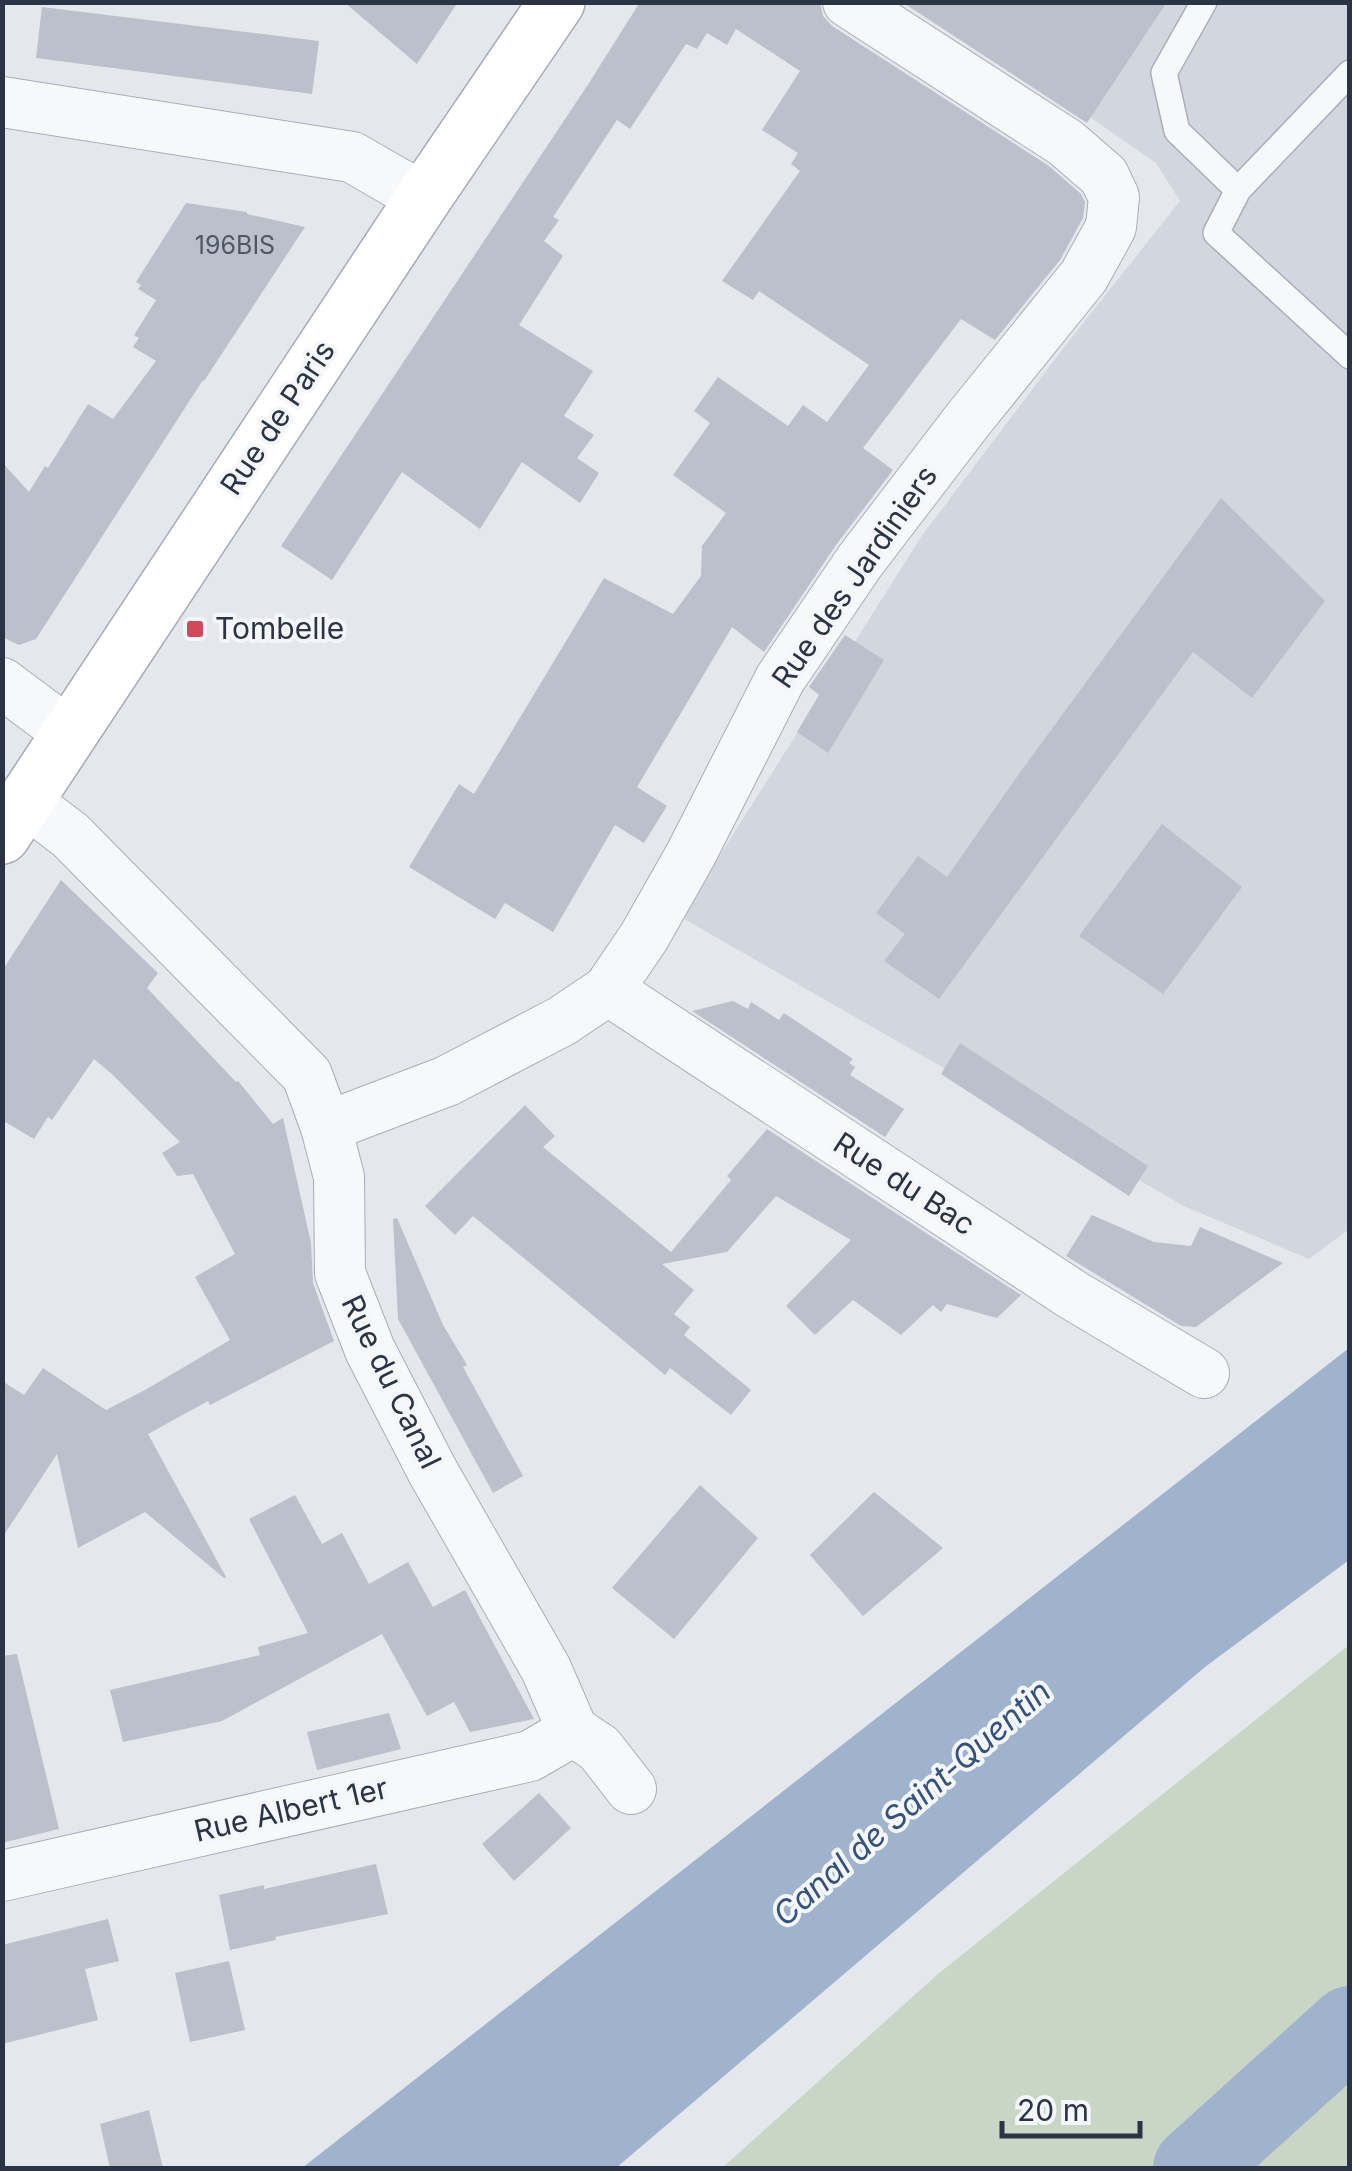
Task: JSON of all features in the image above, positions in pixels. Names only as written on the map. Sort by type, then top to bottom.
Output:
[{"type":"main road","name":"Rue de Paris","points":[[14,818],[556,2]]},
{"type":"street","name":"Rue des Jardiniers","points":[[326,1127],[447,1081],[562,1020],[608,990],[644,937],[691,854],[780,679],[860,562],[967,420],[1084,276],[1112,227],[1114,197],[1104,176],[1066,143],[848,2]]},
{"type":"street","points":[[2,102],[352,157],[426,196]]},
{"type":"street","points":[[2,683],[69,733]]},
{"type":"street","name":"Rue du Canal","points":[[14,818],[70,835],[306,1074],[339,1176],[340,1272],[370,1350],[546,1669],[573,1731],[599,1748],[631,1789]]},
{"type":"street","name":"Rue du Bac","points":[[608,990],[1073,1294],[1204,1373]]},
{"type":"street","name":"Rue Albert 1er","points":[[2,1876],[530,1756],[573,1731]]},
{"type":"lane","points":[[1204,2],[1164,74],[1177,131],[1238,190]]},
{"type":"lane","points":[[1350,74],[1238,190],[1216,233],[1350,356]]},
{"type":"shaded area","points":[[925,3],[1349,3],[1349,1229],[1309,1259],[1184,1206],[681,917],[921,537],[1180,201],[1156,163]]},
{"type":"green space","points":[[1349,1645],[1349,2168],[722,2168],[938,1974]]},
{"type":"water","name":"Canal de Saint-Quentin","points":[[1349,1348],[1349,1560],[1205,1667],[616,2168],[302,2168]]},
{"type":"building","points":[[344,2],[458,2],[417,64]]},
{"type":"building","points":[[640,2],[820,2],[823,16],[832,26],[1049,166],[1085,202],[1083,218],[1060,260],[995,340],[961,319],[863,448],[893,470],[836,545],[764,652],[732,627],[637,787],[667,806],[644,843],[615,825],[553,932],[505,903],[495,919],[409,867],[459,784],[474,794],[604,578],[673,614],[701,576],[702,546],[726,513],[673,475],[710,423],[694,411],[718,377],[788,426],[803,405],[827,422],[869,365],[759,291],[753,300],[722,281],[800,171],[791,164],[798,153],[762,130],[800,71],[736,29],[727,45],[707,33],[697,49],[686,44],[630,129],[617,120],[553,217],[559,220],[544,241],[563,256],[519,325],[593,371],[564,416],[594,435],[577,458],[599,473],[580,503],[522,462],[480,529],[402,472],[332,580],[281,546]]},
{"type":"building","points":[[902,2],[1167,2],[1087,123]]},
{"type":"building","points":[[42,7],[319,41],[312,94],[36,58]]},
{"type":"building","points":[[186,203],[247,212],[305,227],[36,639],[19,645],[2,637],[2,462],[29,492],[88,404],[113,419],[156,361],[133,347],[139,338],[134,335],[156,300],[138,289],[141,285],[136,282]]},
{"type":"building","points":[[1221,498],[1325,601],[1252,698],[1193,652],[939,999],[884,961],[905,934],[876,913],[918,856],[947,877]]},
{"type":"building","points":[[845,635],[884,660],[828,753],[797,732],[819,695],[809,687]]},
{"type":"building","points":[[1162,824],[1242,887],[1163,994],[1079,936]]},
{"type":"building","points":[[61,880],[158,973],[147,988],[238,1081],[273,1124],[283,1118],[311,1243],[313,1283],[334,1341],[148,1434],[224,1578],[145,1512],[78,1548],[57,1454],[2,1538],[2,1381],[24,1395],[43,1368],[106,1410],[230,1340],[195,1277],[235,1254],[193,1174],[177,1176],[162,1153],[180,1142],[112,1074],[94,1059],[34,1139],[2,1120],[2,971]]},
{"type":"building","points":[[733,1001],[748,1009],[751,1002],[779,1020],[784,1013],[853,1059],[849,1063],[855,1067],[850,1075],[904,1109],[885,1137],[692,1011]]},
{"type":"building","points":[[960,1043],[1148,1166],[1129,1196],[941,1074]]},
{"type":"building","points":[[525,1105],[555,1136],[543,1147],[671,1252],[767,1129],[1021,1295],[997,1318],[947,1304],[941,1312],[933,1305],[901,1335],[853,1300],[815,1335],[786,1306],[851,1240],[776,1196],[727,1252],[662,1264],[694,1290],[674,1314],[690,1327],[684,1335],[751,1390],[731,1415],[670,1368],[665,1375],[473,1216],[455,1235],[425,1206]]},
{"type":"building","points":[[1092,1215],[1154,1242],[1191,1246],[1200,1227],[1283,1263],[1196,1327],[1181,1326],[1066,1256]]},
{"type":"building","points":[[397,1218],[443,1325],[467,1365],[463,1367],[523,1476],[493,1493],[398,1319],[393,1219]]},
{"type":"building","points":[[700,1485],[758,1538],[674,1639],[612,1588]]},
{"type":"building","points":[[874,1492],[943,1548],[863,1616],[810,1555]]},
{"type":"building","points":[[295,1495],[322,1544],[342,1533],[369,1584],[408,1562],[433,1607],[465,1590],[534,1719],[470,1732],[454,1702],[427,1716],[382,1634],[222,1721],[123,1742],[110,1690],[260,1655],[258,1647],[308,1633],[249,1519]]},
{"type":"building","points":[[17,1654],[59,1829],[2,1843],[2,1656]]},
{"type":"building","points":[[389,1713],[401,1749],[317,1770],[307,1732]]},
{"type":"building","points":[[539,1793],[571,1828],[514,1881],[482,1844]]},
{"type":"building","points":[[376,1864],[388,1914],[230,1950],[219,1895]]},
{"type":"building","points":[[108,1919],[119,1961],[85,1969],[98,2020],[2,2044],[2,1945]]},
{"type":"building","points":[[229,1961],[245,2030],[190,2042],[175,1973]]},
{"type":"building","points":[[149,2110],[163,2168],[110,2168],[100,2124]]},
{"type":"waterway","points":[[1194,2168],[1350,2027]]},
{"type":"place","name":"Tombelle","points":[[195,629]]}]
